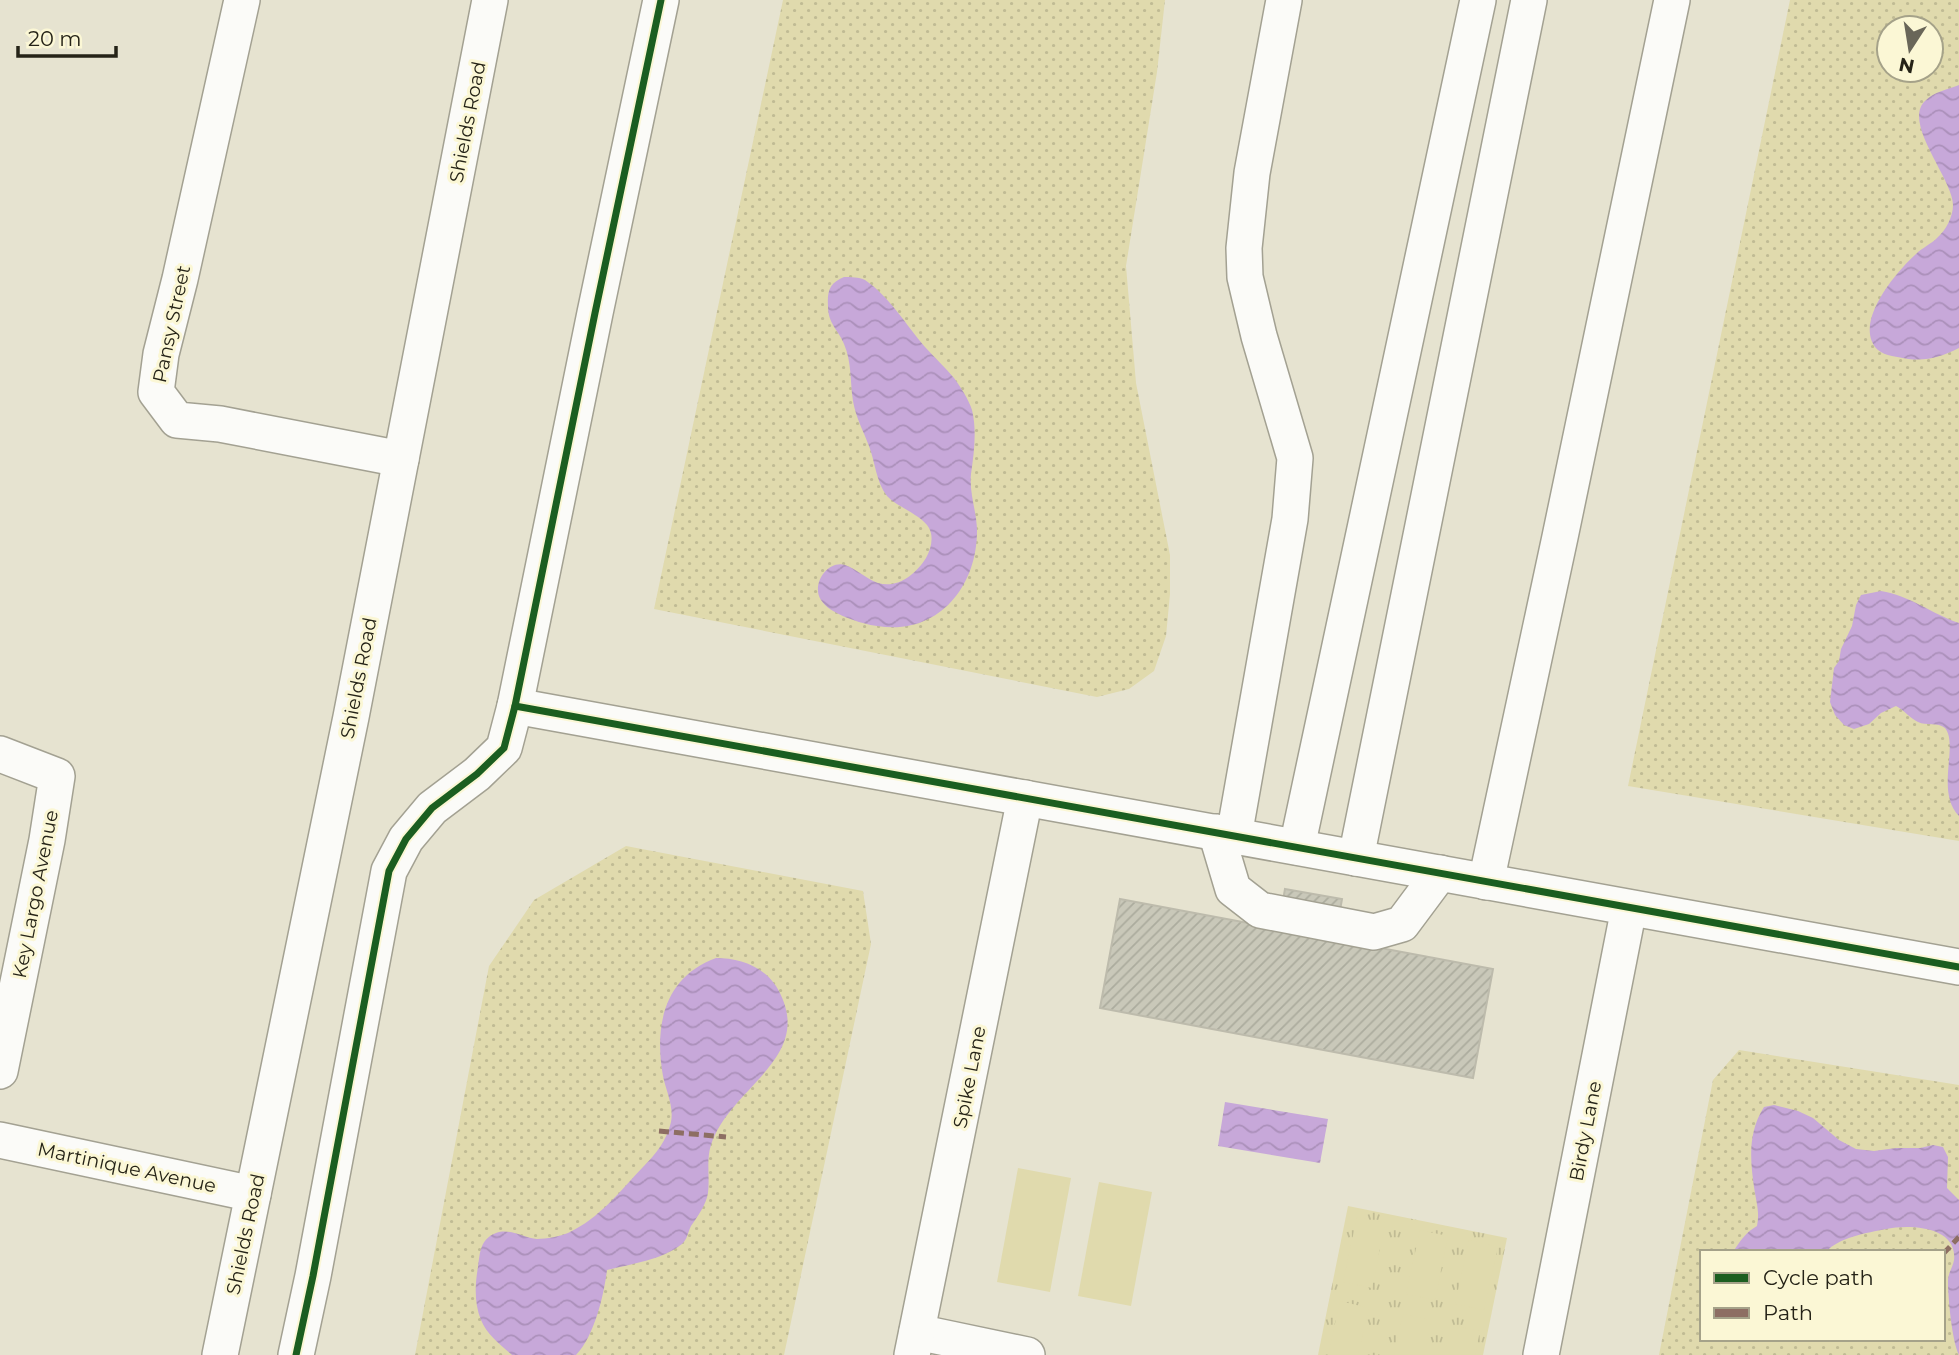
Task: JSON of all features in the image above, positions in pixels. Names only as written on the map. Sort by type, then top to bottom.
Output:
[{"type":"street","name":"Pansy Street","points":[[242,0],[161,354],[156,392],[177,419],[220,424],[401,459]]},
{"type":"street","name":"Shields Road","points":[[220,1355],[351,717],[490,0]]},
{"type":"street","points":[[296,1355],[389,871],[406,839],[432,808],[477,774],[504,748],[515,706],[661,0]]},
{"type":"street","points":[[1284,0],[1252,173],[1244,258],[1245,277],[1259,336],[1295,458],[1290,519],[1225,834],[1233,889],[1260,910],[1374,932],[1402,924],[1440,873]]},
{"type":"street","points":[[1297,848],[1478,0]]},
{"type":"street","points":[[1356,858],[1529,0]]},
{"type":"street","points":[[1486,881],[1672,0]]},
{"type":"street","points":[[515,706],[1959,967]]},
{"type":"street","name":"Key Largo Avenue","points":[[0,754],[57,776],[47,840],[0,1071]]},
{"type":"street","name":"Spike Lane","points":[[914,1344],[1025,798]]},
{"type":"street","name":"Birdy Lane","points":[[1541,1355],[1629,908]]},
{"type":"street","name":"Martinique Avenue","points":[[0,1140],[253,1194]]},
{"type":"street","points":[[914,1344],[1027,1355]]},
{"type":"green space","points":[[783,0],[1165,0],[1157,72],[1126,266],[1136,383],[1170,555],[1170,594],[1166,636],[1154,671],[1129,689],[1097,697],[654,609]]},
{"type":"green space","points":[[1790,0],[1959,0],[1959,841],[1628,786]]},
{"type":"green space","points":[[626,846],[863,891],[871,944],[784,1355],[415,1355],[489,966],[534,900]]},
{"type":"green space","points":[[1739,1050],[1959,1085],[1959,1355],[1659,1355],[1713,1080]]},
{"type":"green space","points":[[1018,1168],[1071,1178],[1050,1292],[997,1282]]},
{"type":"green space","points":[[1099,1182],[1152,1192],[1131,1306],[1078,1296]]},
{"type":"green space","points":[[1348,1206],[1507,1238],[1483,1355],[1318,1355]]},
{"type":"green space","points":[[1357,1217],[1385,1223],[1372,1288],[1343,1282]]},
{"type":"green space","points":[[1420,1230],[1448,1236],[1435,1300],[1406,1294]]},
{"type":"green space","points":[[1469,1240],[1498,1247],[1484,1310],[1455,1304]]},
{"type":"green space","points":[[1340,1301],[1369,1308],[1358,1355],[1328,1355]]},
{"type":"green space","points":[[1403,1314],[1431,1320],[1424,1355],[1394,1355]]},
{"type":"green space","points":[[1451,1325],[1480,1331],[1475,1355],[1445,1355]]},
{"type":"water","points":[[1959,85],[1959,348],[1928,359],[1908,359],[1884,354],[1871,339],[1873,313],[1898,273],[1943,231],[1953,210],[1951,194],[1924,137],[1920,111],[1932,95]]},
{"type":"water","points":[[844,277],[865,280],[890,302],[962,389],[974,418],[971,481],[977,531],[970,571],[950,604],[918,623],[899,627],[871,625],[846,618],[825,605],[818,594],[822,575],[838,564],[845,565],[878,583],[893,584],[906,579],[922,564],[931,543],[931,532],[926,523],[891,500],[883,490],[856,413],[847,351],[828,312],[830,288]]},
{"type":"water","points":[[1881,591],[1901,596],[1959,623],[1959,816],[1949,795],[1950,746],[1945,728],[1918,722],[1896,706],[1881,713],[1869,724],[1854,729],[1844,725],[1835,715],[1830,702],[1834,668],[1852,626],[1856,605],[1861,595]]},
{"type":"water","points":[[716,958],[750,964],[771,979],[786,1011],[787,1032],[779,1052],[767,1070],[721,1124],[711,1145],[708,1193],[704,1206],[682,1244],[646,1261],[607,1270],[593,1327],[576,1355],[512,1355],[490,1335],[479,1314],[476,1280],[484,1243],[501,1232],[537,1239],[568,1233],[600,1212],[652,1157],[667,1135],[672,1116],[663,1076],[660,1039],[667,1005],[685,977],[698,966]]},
{"type":"water","points":[[1225,1102],[1328,1119],[1320,1163],[1218,1146]]},
{"type":"water","points":[[1774,1105],[1798,1111],[1813,1118],[1839,1140],[1856,1149],[1874,1151],[1933,1145],[1943,1147],[1948,1157],[1947,1188],[1959,1200],[1959,1355],[1952,1330],[1948,1288],[1954,1260],[1953,1249],[1948,1240],[1940,1234],[1907,1227],[1862,1234],[1846,1239],[1828,1250],[1734,1250],[1746,1234],[1757,1226],[1752,1146],[1755,1126],[1764,1107]]},
{"type":"building","points":[[1285,889],[1342,899],[1335,939],[1278,929]]},
{"type":"building","points":[[1120,899],[1493,969],[1473,1078],[1100,1008]]},
{"type":"marked path","points":[[659,1131],[726,1137]]},
{"type":"marked path","points":[[1945,1252],[1959,1237]]},
{"type":"cycle path","points":[[296,1355],[389,871],[406,839],[432,808],[477,774],[504,748],[515,706],[661,0]]},
{"type":"cycle path","points":[[515,706],[1959,967]]}]
